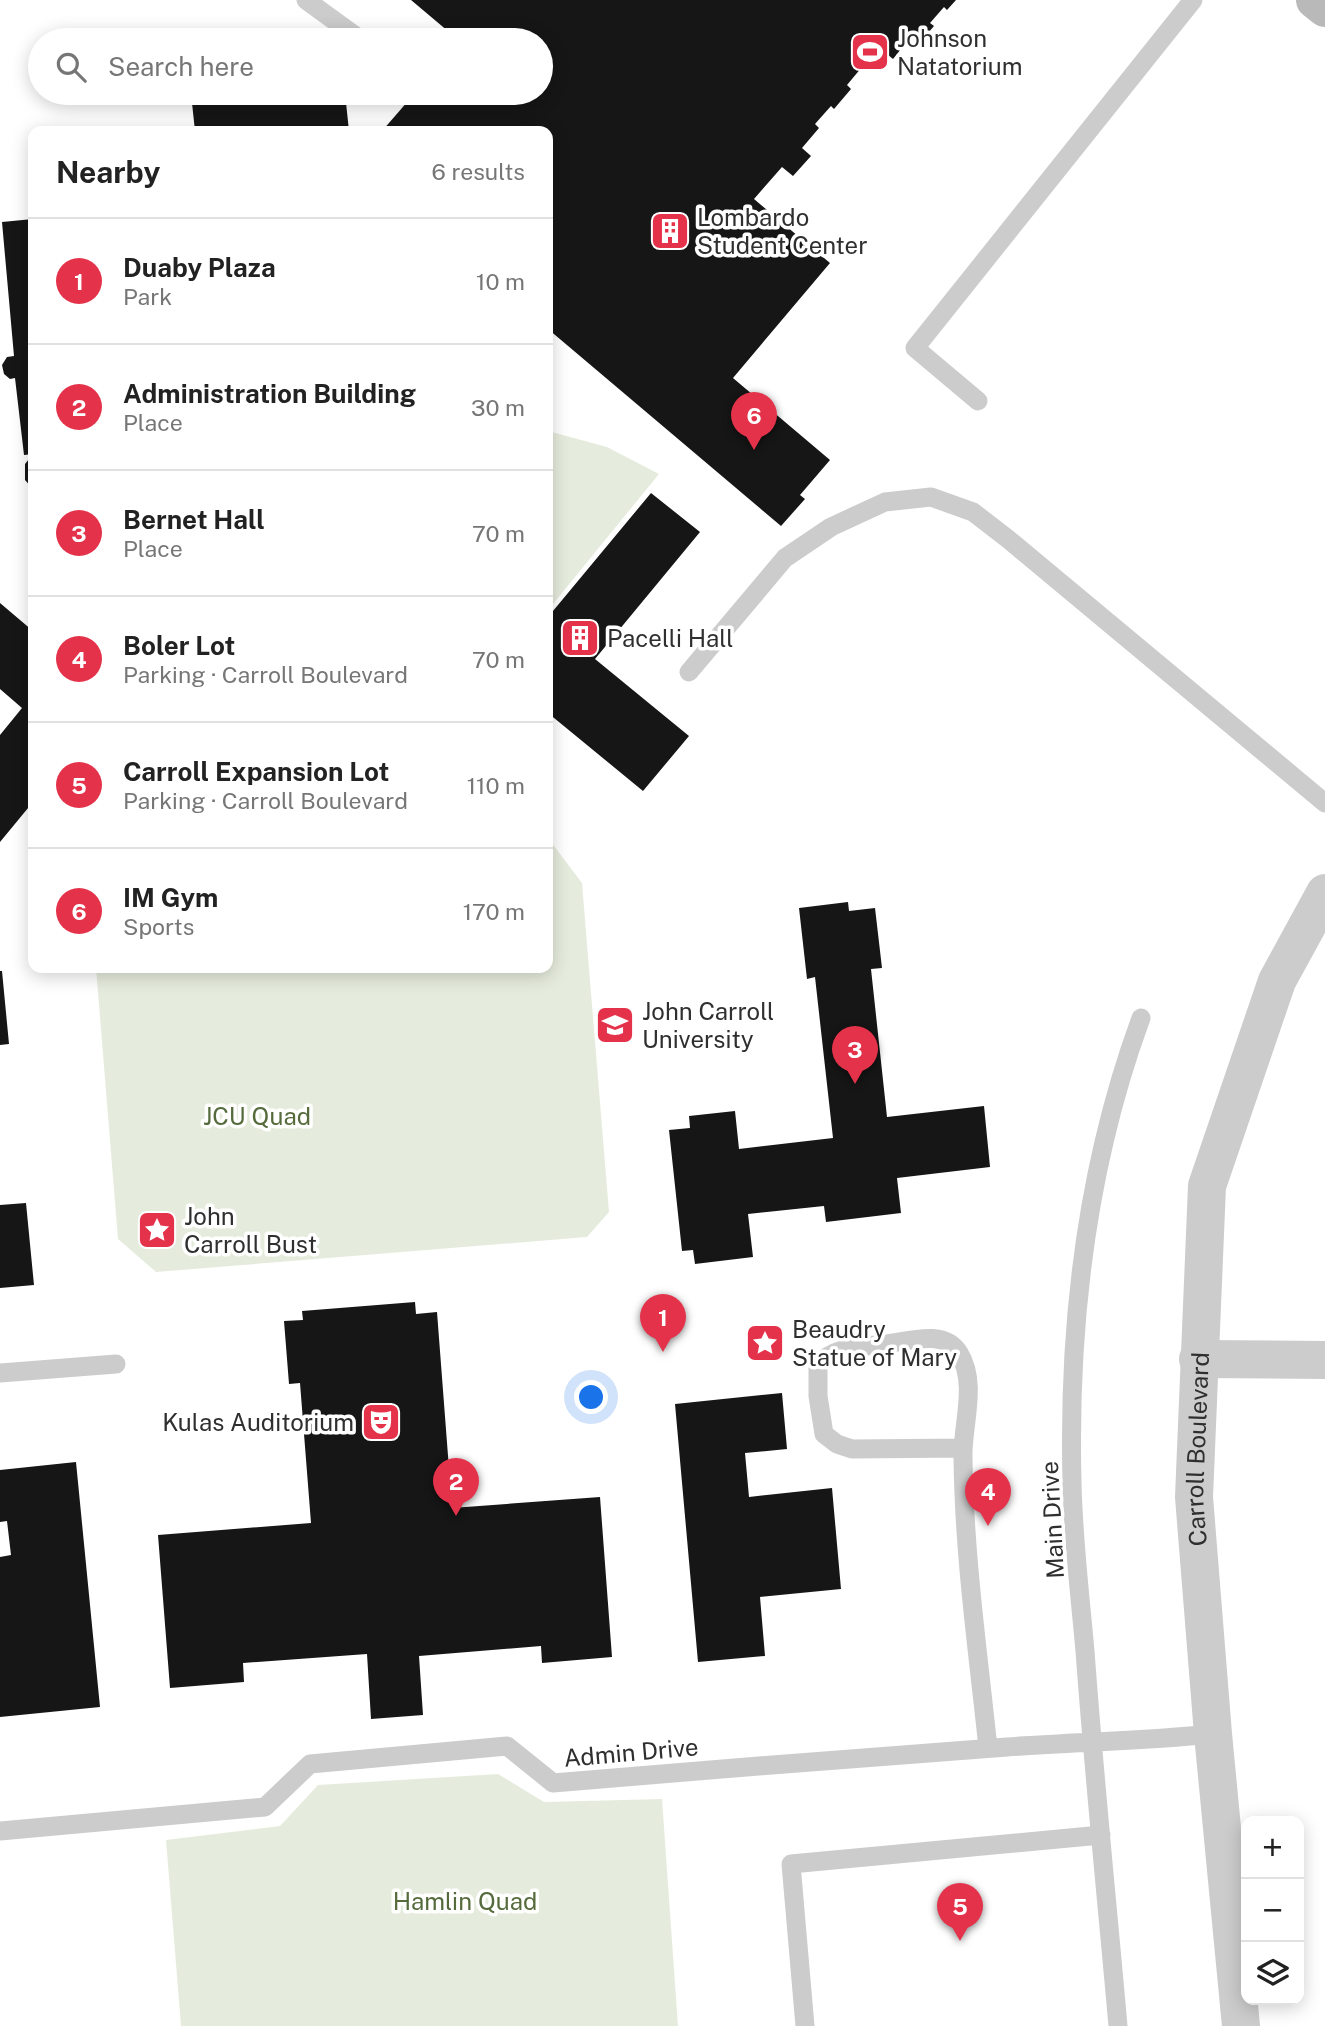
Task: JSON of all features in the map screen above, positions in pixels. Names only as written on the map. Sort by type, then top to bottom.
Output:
[{"type":"street","points":[[1315,0],[1325,8]]},
{"type":"street","name":"Carroll Boulevard","points":[[1241,2026],[1194,1497],[1207,1186],[1277,981],[1325,893]]},
{"type":"street","points":[[1198,1359],[1325,1360]]},
{"type":"lane","points":[[306,0],[344,28]]},
{"type":"lane","points":[[978,401],[915,348],[1193,0]]},
{"type":"lane","points":[[689,672],[785,558],[831,527],[885,502],[931,497],[973,512],[1008,539],[1325,803]]},
{"type":"lane","name":"Main Drive","points":[[1118,2026],[1072,1482],[1075,1320],[1099,1157],[1128,1053],[1141,1018]]},
{"type":"lane","points":[[963,1448],[852,1450],[837,1444],[824,1434],[818,1396],[818,1366],[825,1357],[841,1349],[932,1338],[947,1341],[958,1352],[966,1366],[969,1412],[963,1448],[963,1512],[988,1748]]},
{"type":"lane","points":[[0,1373],[116,1364]]},
{"type":"lane","name":"Admin Drive","points":[[0,1831],[265,1807],[310,1764],[507,1746],[553,1783],[988,1748],[1092,1741],[1159,1740],[1213,1734]]},
{"type":"lane","points":[[805,2026],[791,1864],[1101,1835]]},
{"type":"green space","points":[[553,432],[607,447],[659,474],[553,604]]},
{"type":"green space","name":"JCU Quad","points":[[553,845],[582,883],[609,1212],[587,1237],[156,1272],[118,1239],[96,973],[553,973]]},
{"type":"green space","name":"Hamlin Quad","points":[[498,1774],[544,1802],[662,1799],[678,2026],[181,2026],[166,1840],[280,1826],[318,1785]]},
{"type":"building","name":"Lombardo Student Center","points":[[411,0],[956,0],[947,10],[944,7],[930,23],[934,26],[917,46],[909,39],[893,59],[882,50],[865,70],[862,67],[847,85],[851,89],[834,109],[831,106],[815,124],[819,128],[802,148],[811,156],[793,176],[782,167],[754,199],[830,263],[733,378],[830,460],[800,495],[805,499],[781,526],[553,333],[553,126],[386,126],[405,105],[553,105],[553,28],[444,28]]},
{"type":"building","points":[[192,105],[346,105],[348,126],[194,126]]},
{"type":"building","points":[[28,219],[28,455],[24,455],[15,378],[10,379],[4,374],[2,365],[7,357],[14,356],[2,222]]},
{"type":"building","points":[[28,460],[28,483],[25,480],[25,464]]},
{"type":"building","name":"Pacelli Hall","points":[[651,493],[700,532],[595,659],[689,736],[643,791],[553,717],[553,611]]},
{"type":"building","points":[[0,603],[28,627],[28,808],[0,842],[0,735],[22,708],[0,689]]},
{"type":"building","points":[[848,902],[849,911],[875,908],[882,968],[871,969],[887,1117],[984,1106],[990,1167],[897,1178],[901,1213],[826,1222],[824,1206],[748,1214],[753,1257],[695,1264],[693,1250],[682,1251],[669,1130],[690,1128],[689,1116],[735,1111],[739,1149],[833,1138],[815,977],[807,979],[799,908]]},
{"type":"building","points":[[0,971],[9,1044],[0,1045]]},
{"type":"building","points":[[26,1203],[34,1285],[0,1288],[0,1205]]},
{"type":"building","points":[[415,1302],[416,1314],[437,1312],[452,1508],[600,1497],[612,1657],[542,1663],[541,1646],[419,1656],[423,1715],[371,1719],[367,1654],[243,1663],[244,1682],[170,1688],[158,1535],[311,1523],[300,1383],[289,1384],[284,1321],[303,1320],[302,1311]]},
{"type":"building","points":[[782,1393],[787,1449],[745,1453],[749,1497],[832,1488],[841,1589],[760,1597],[765,1656],[698,1662],[675,1404]]},
{"type":"building","points":[[76,1462],[100,1707],[0,1717],[0,1557],[11,1555],[7,1521],[0,1522],[0,1470]]},
{"type":"place","name":"Johnson Natatorium","points":[[870,52]]},
{"type":"place","name":"Lombardo Student Center","points":[[670,231]]},
{"type":"place","name":"IM Gym","points":[[754,450]]},
{"type":"place","name":"Pacelli Hall","points":[[580,638]]},
{"type":"place","name":"John Carroll University","points":[[615,1025]]},
{"type":"place","name":"Bernet Hall","points":[[855,1084]]},
{"type":"place","name":"John Carroll Bust","points":[[157,1230]]},
{"type":"place","name":"Beaudry Statue of Mary","points":[[765,1343]]},
{"type":"place","name":"Duaby Plaza","points":[[663,1352]]},
{"type":"place","name":"Kulas Auditorium","points":[[381,1422]]},
{"type":"place","name":"Administration Building","points":[[456,1516]]},
{"type":"place","name":"Boler Lot","points":[[988,1526]]},
{"type":"place","name":"Carroll Expansion Lot","points":[[960,1941]]}]
